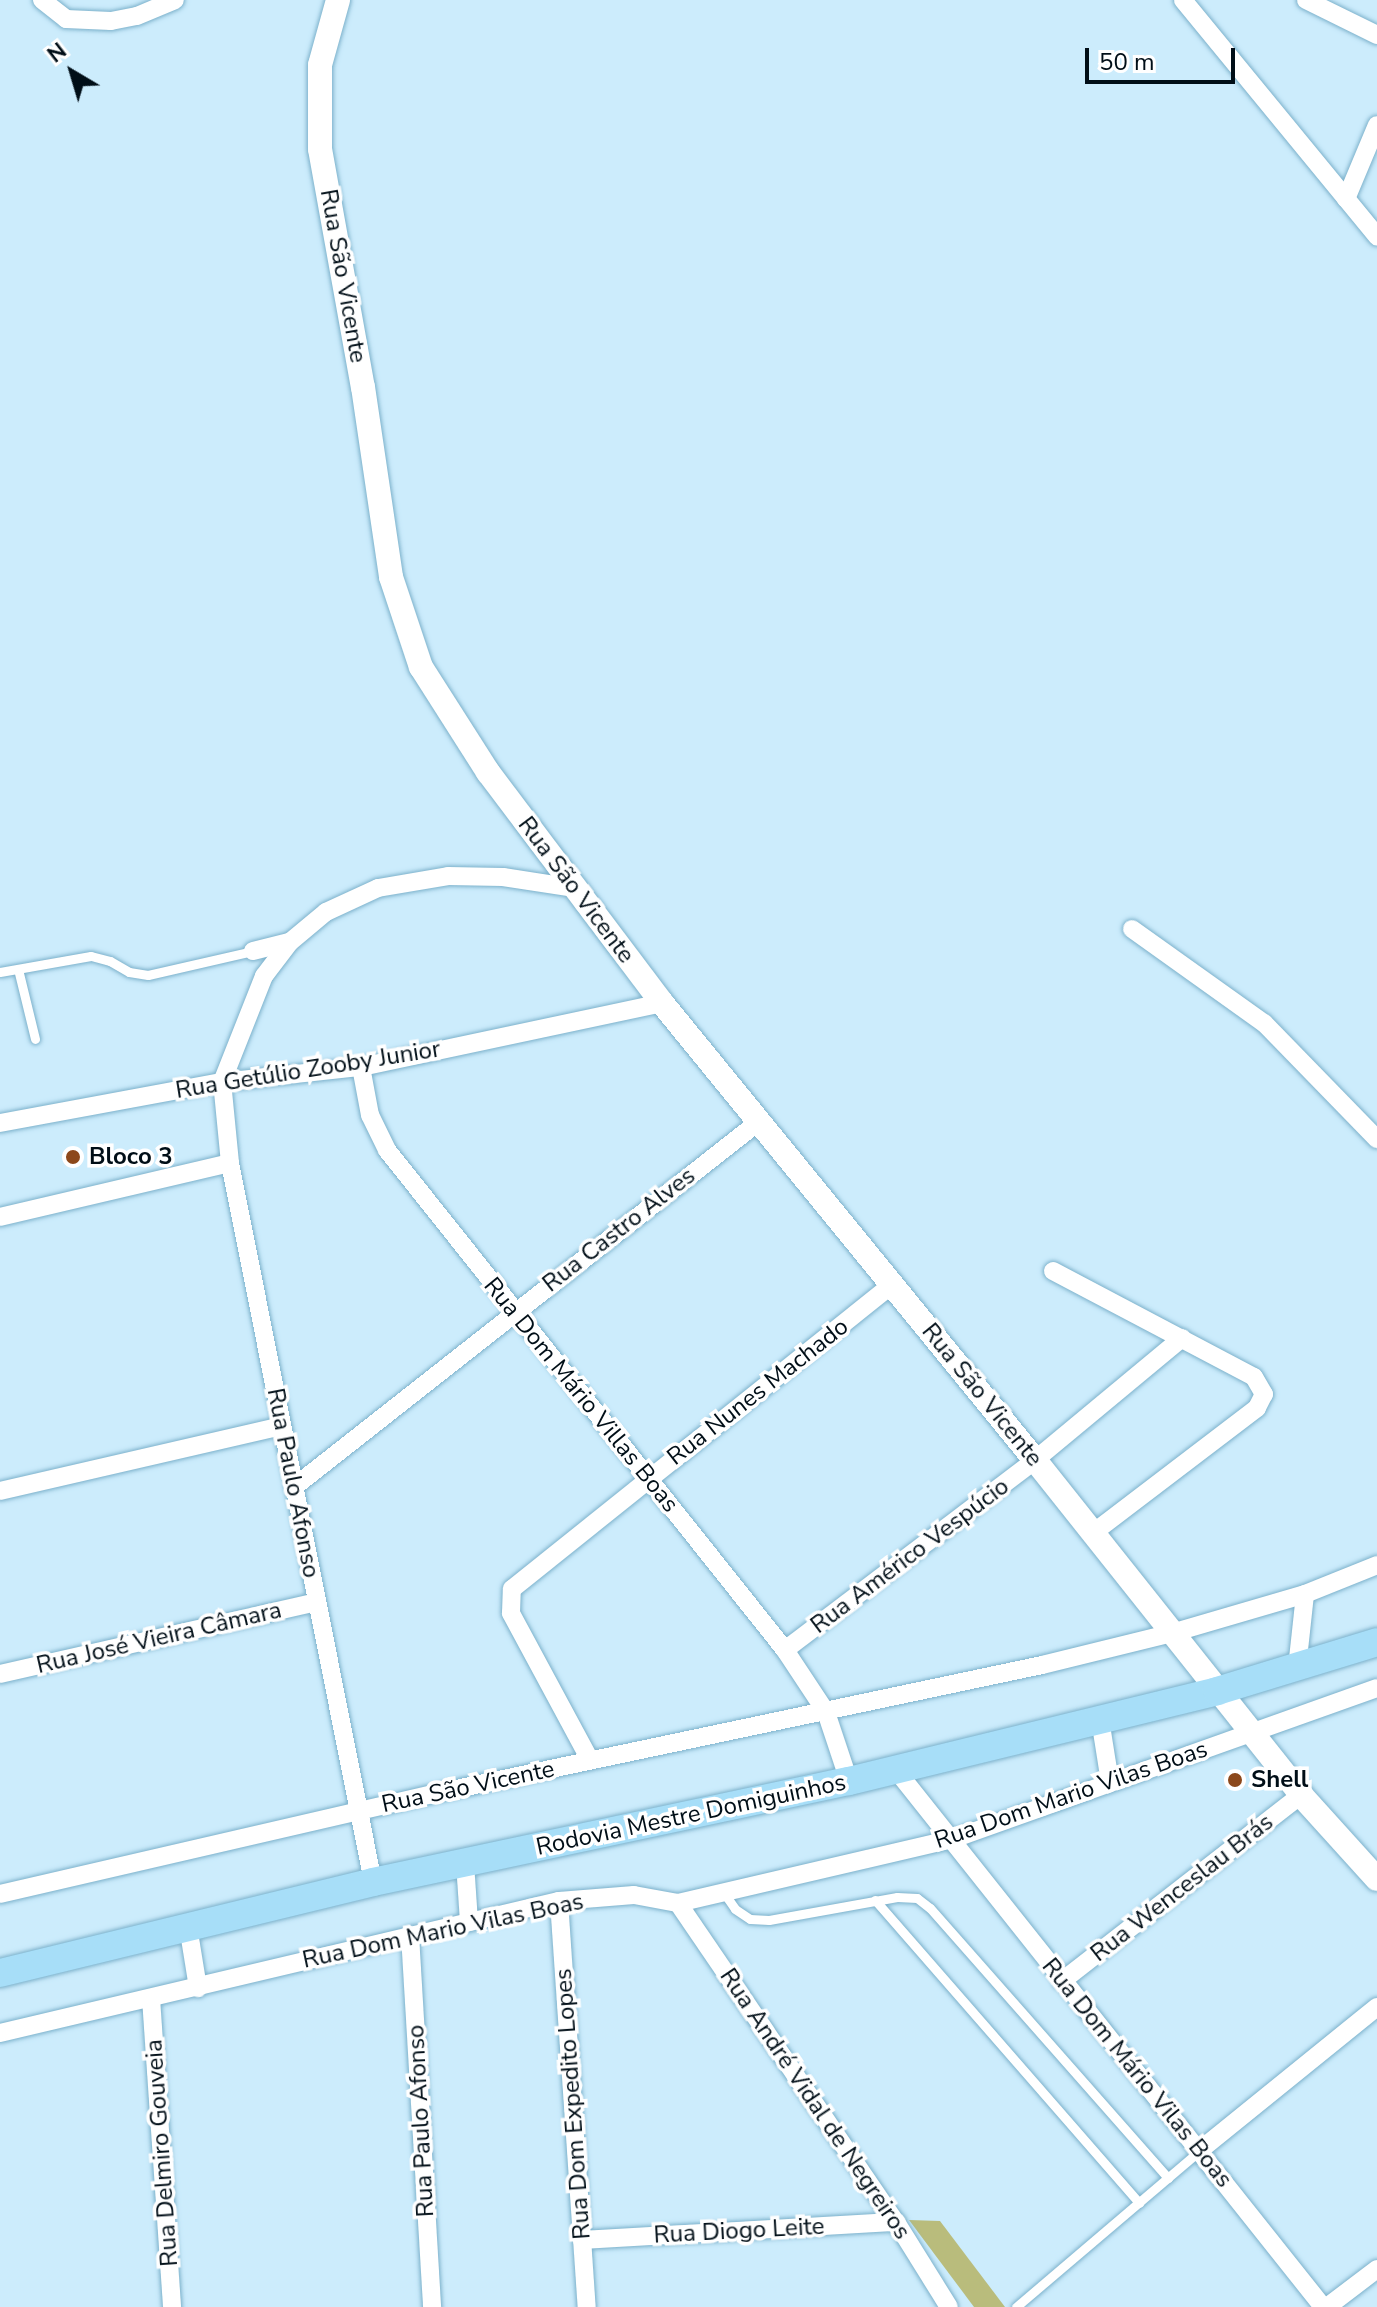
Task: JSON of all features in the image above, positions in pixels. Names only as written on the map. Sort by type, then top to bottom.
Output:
[{"type":"main road","name":"Rodovia Mestre Domiguinhos","points":[[0,1973],[373,1882],[896,1770],[1217,1691],[1377,1642]]},
{"type":"street","points":[[42,0],[66,19],[111,21],[137,16],[175,0]]},
{"type":"street","name":"Rua São Vicente","points":[[338,0],[320,65],[320,149],[363,387],[391,577],[421,667],[488,772],[662,1003],[1035,1460],[1251,1734],[1377,1879]]},
{"type":"street","points":[[1183,0],[1377,236]]},
{"type":"street","points":[[1306,0],[1377,35]]},
{"type":"street","points":[[1346,199],[1377,125]]},
{"type":"street","points":[[222,1082],[264,976],[290,942],[326,912],[378,888],[462,876],[503,877],[575,888]]},
{"type":"street","points":[[1132,929],[1264,1023],[1377,1139]]},
{"type":"street","points":[[253,951],[290,942]]},
{"type":"street","name":"Rua Getúlio Zooby Junior","points":[[0,1123],[222,1082],[361,1067],[662,1003]]},
{"type":"street","name":"Rua Dom Mário Villas Boas","points":[[361,1067],[370,1115],[387,1150],[785,1650],[826,1712],[849,1781]]},
{"type":"street","name":"Rua Paulo Afonso","points":[[222,1082],[230,1163],[373,1882]]},
{"type":"street","name":"Rua Castro Alves","points":[[294,1487],[757,1123]]},
{"type":"street","points":[[0,1217],[230,1163]]},
{"type":"street","points":[[1053,1271],[1254,1377],[1262,1387],[1262,1402],[1093,1533]]},
{"type":"street","name":"Rua Nunes Machado","points":[[590,1760],[511,1613],[509,1597],[512,1589],[892,1285]]},
{"type":"street","name":"Rua Américo Vespúcio","points":[[785,1650],[1035,1460],[1182,1338]]},
{"type":"street","points":[[0,1491],[281,1426]]},
{"type":"street","points":[[1172,1633],[1305,1594],[1377,1565]]},
{"type":"street","points":[[1297,1668],[1305,1594]]},
{"type":"street","name":"Rua José Vieira Câmara","points":[[0,1674],[317,1602]]},
{"type":"street","name":"Rua São Vicente","points":[[0,1894],[360,1810],[826,1712],[1172,1633]]},
{"type":"street","name":"Rua Dom Mario Vilas Boas","points":[[0,2033],[559,1901],[634,1895],[678,1903],[953,1839],[1377,1688]]},
{"type":"street","points":[[1100,1719],[1110,1782]]},
{"type":"street","name":"Rua Dom Mário Vilas Boas","points":[[896,1770],[1325,2307]]},
{"type":"street","name":"Rua Wenceslau Brás","points":[[1062,1981],[1301,1795]]},
{"type":"street","points":[[465,1863],[469,1922]]},
{"type":"street","name":"Rua Dom Expedito Lopes","points":[[559,1901],[587,2307]]},
{"type":"street","name":"Rua André Vidal de Negreiros","points":[[678,1903],[896,2222],[949,2307]]},
{"type":"street","points":[[188,1926],[198,1988]]},
{"type":"street","name":"Rua Paulo Afonso","points":[[410,1935],[432,2307]]},
{"type":"street","name":"Rua Delmiro Gouveia","points":[[151,1998],[172,2307]]},
{"type":"street","points":[[1199,2151],[1377,2007]]},
{"type":"street","name":"Rua Diogo Leite","points":[[582,2240],[896,2222]]},
{"type":"street","points":[[1325,2307],[1377,2269]]},
{"type":"lane","points":[[0,972],[91,956],[110,961],[129,972],[148,975],[253,951]]},
{"type":"lane","points":[[18,969],[35,1039]]},
{"type":"lane","points":[[724,1893],[735,1909],[750,1919],[769,1920],[875,1900],[917,1898],[930,1908],[1168,2178]]},
{"type":"lane","points":[[875,1900],[1139,2203]]},
{"type":"lane","points":[[1016,2307],[1199,2151]]},
{"type":"green space","points":[[909,2220],[940,2221],[1005,2307],[974,2307]]},
{"type":"place","name":"Bloco 3","points":[[73,1157]]},
{"type":"place","name":"Shell","points":[[1235,1780]]}]
